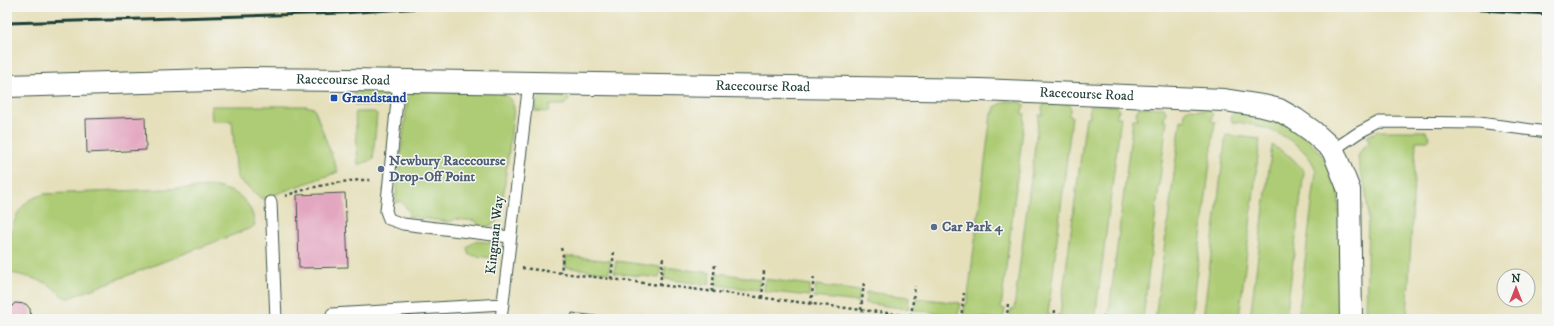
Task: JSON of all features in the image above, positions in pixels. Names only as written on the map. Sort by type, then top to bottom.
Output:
[{"type":"street","name":"Racecourse Road","points":[[7,86],[237,79],[529,82],[980,90],[1224,100],[1262,106],[1279,110],[1312,131],[1333,150],[1343,173],[1349,190],[1351,208],[1351,319]]},
{"type":"lane","points":[[400,81],[386,211],[388,218],[403,224],[510,237]]},
{"type":"lane","name":"Kingman Way","points":[[501,319],[506,266],[529,82]]},
{"type":"lane","points":[[1333,150],[1363,129],[1379,122],[1479,123],[1547,132]]},
{"type":"lane","points":[[271,202],[276,319]]},
{"type":"lane","points":[[332,314],[503,304]]},
{"type":"path","points":[[271,202],[296,192],[330,185],[363,180],[389,180]]},
{"type":"path","points":[[561,248],[563,255],[561,273]]},
{"type":"path","points":[[610,279],[614,251]]},
{"type":"path","points":[[660,285],[663,257]]},
{"type":"path","points":[[712,292],[715,265]]},
{"type":"path","points":[[506,266],[935,319]]},
{"type":"path","points":[[762,298],[764,271]]},
{"type":"path","points":[[811,304],[814,276]]},
{"type":"path","points":[[861,310],[864,282]]},
{"type":"path","points":[[911,316],[915,286]]},
{"type":"path","points":[[961,319],[964,293]]},
{"type":"path","points":[[1007,319],[1008,302]]},
{"type":"path","points":[[1054,319],[1055,310]]},
{"type":"path","points":[[1102,314],[1102,319]]},
{"type":"green space","points":[[354,91],[381,92],[389,98],[392,103],[384,106],[355,105]]},
{"type":"green space","points":[[412,91],[499,92],[511,100],[514,108],[501,215],[497,221],[486,226],[479,227],[476,221],[455,219],[448,222],[407,216],[410,213],[401,201],[395,203],[408,94]]},
{"type":"green space","points":[[566,92],[569,100],[564,105],[550,105],[549,112],[535,111],[538,99],[541,96],[549,93]]},
{"type":"green space","points":[[1006,101],[1023,103],[1024,106],[1021,113],[1025,114],[1001,308],[1005,309],[1003,319],[963,317],[965,304],[967,304],[991,114],[993,114],[995,107]]},
{"type":"green space","points":[[1045,103],[1069,104],[1071,109],[1068,115],[1072,116],[1048,314],[1051,315],[1050,319],[1010,319],[1011,309],[1014,309],[1039,115],[1043,115],[1042,107]]},
{"type":"green space","points":[[1091,105],[1117,106],[1119,110],[1116,117],[1121,117],[1095,319],[1056,319],[1057,315],[1060,315],[1086,117],[1090,117],[1089,110]]},
{"type":"green space","points":[[211,106],[306,106],[314,108],[338,172],[262,199],[237,178],[232,121],[212,121]]},
{"type":"green space","points":[[1139,107],[1165,108],[1166,114],[1163,120],[1167,120],[1143,319],[1108,319],[1133,119],[1138,119],[1136,113]]},
{"type":"green space","points":[[1187,109],[1209,110],[1213,114],[1211,121],[1215,122],[1191,319],[1155,319],[1181,120],[1185,121],[1184,113]]},
{"type":"green space","points":[[355,112],[374,112],[377,114],[373,160],[358,165]]},
{"type":"green space","points":[[1234,112],[1267,116],[1293,127],[1319,152],[1333,172],[1338,183],[1343,319],[1298,319],[1316,171],[1311,160],[1303,150],[1282,135],[1256,126],[1232,122],[1231,116]]},
{"type":"green space","points":[[1379,131],[1426,131],[1430,139],[1428,141],[1416,141],[1407,319],[1366,319],[1368,211],[1365,185],[1359,168],[1358,156],[1364,146],[1370,142],[1367,136]]},
{"type":"green space","points":[[1226,135],[1260,139],[1239,319],[1203,319]]},
{"type":"green space","points":[[1272,145],[1291,157],[1304,171],[1286,319],[1250,319]]},
{"type":"green space","points":[[216,187],[232,192],[243,199],[251,210],[255,225],[251,228],[69,298],[64,297],[51,286],[42,281],[11,273],[9,268],[9,244],[13,226],[20,210],[26,203],[36,197],[44,194]]},
{"type":"green space","points":[[474,241],[496,243],[500,247],[499,253],[492,258],[469,255],[467,248]]},
{"type":"green space","points":[[566,256],[611,261],[609,273],[565,267]]},
{"type":"green space","points":[[616,261],[661,267],[659,278],[614,273]]},
{"type":"green space","points":[[665,267],[711,273],[709,285],[664,279]]},
{"type":"green space","points":[[717,273],[760,279],[758,290],[715,285]]},
{"type":"green space","points":[[765,279],[810,285],[809,296],[764,291]]},
{"type":"green space","points":[[816,285],[860,291],[858,302],[814,297]]},
{"type":"green space","points":[[866,292],[909,297],[908,309],[865,303]]},
{"type":"green space","points":[[916,298],[960,303],[958,316],[914,310]]},
{"type":"building","points":[[145,117],[146,150],[87,153],[86,119]]},
{"type":"building","points":[[345,193],[348,267],[299,268],[297,195]]},
{"type":"building","points":[[15,303],[26,304],[30,309],[31,319],[7,319],[7,311]]},
{"type":"building","points":[[572,313],[613,318],[613,319],[571,319]]},
{"type":"railway","points":[[7,23],[343,13],[437,7]]},
{"type":"railway","points":[[1433,7],[1547,14]]},
{"type":"place","name":"Grandstand","points":[[334,98]]},
{"type":"place","name":"Newbury Racecourse Drop-Off Point","points":[[381,169]]},
{"type":"place","name":"Car Park 4","points":[[934,227]]}]
